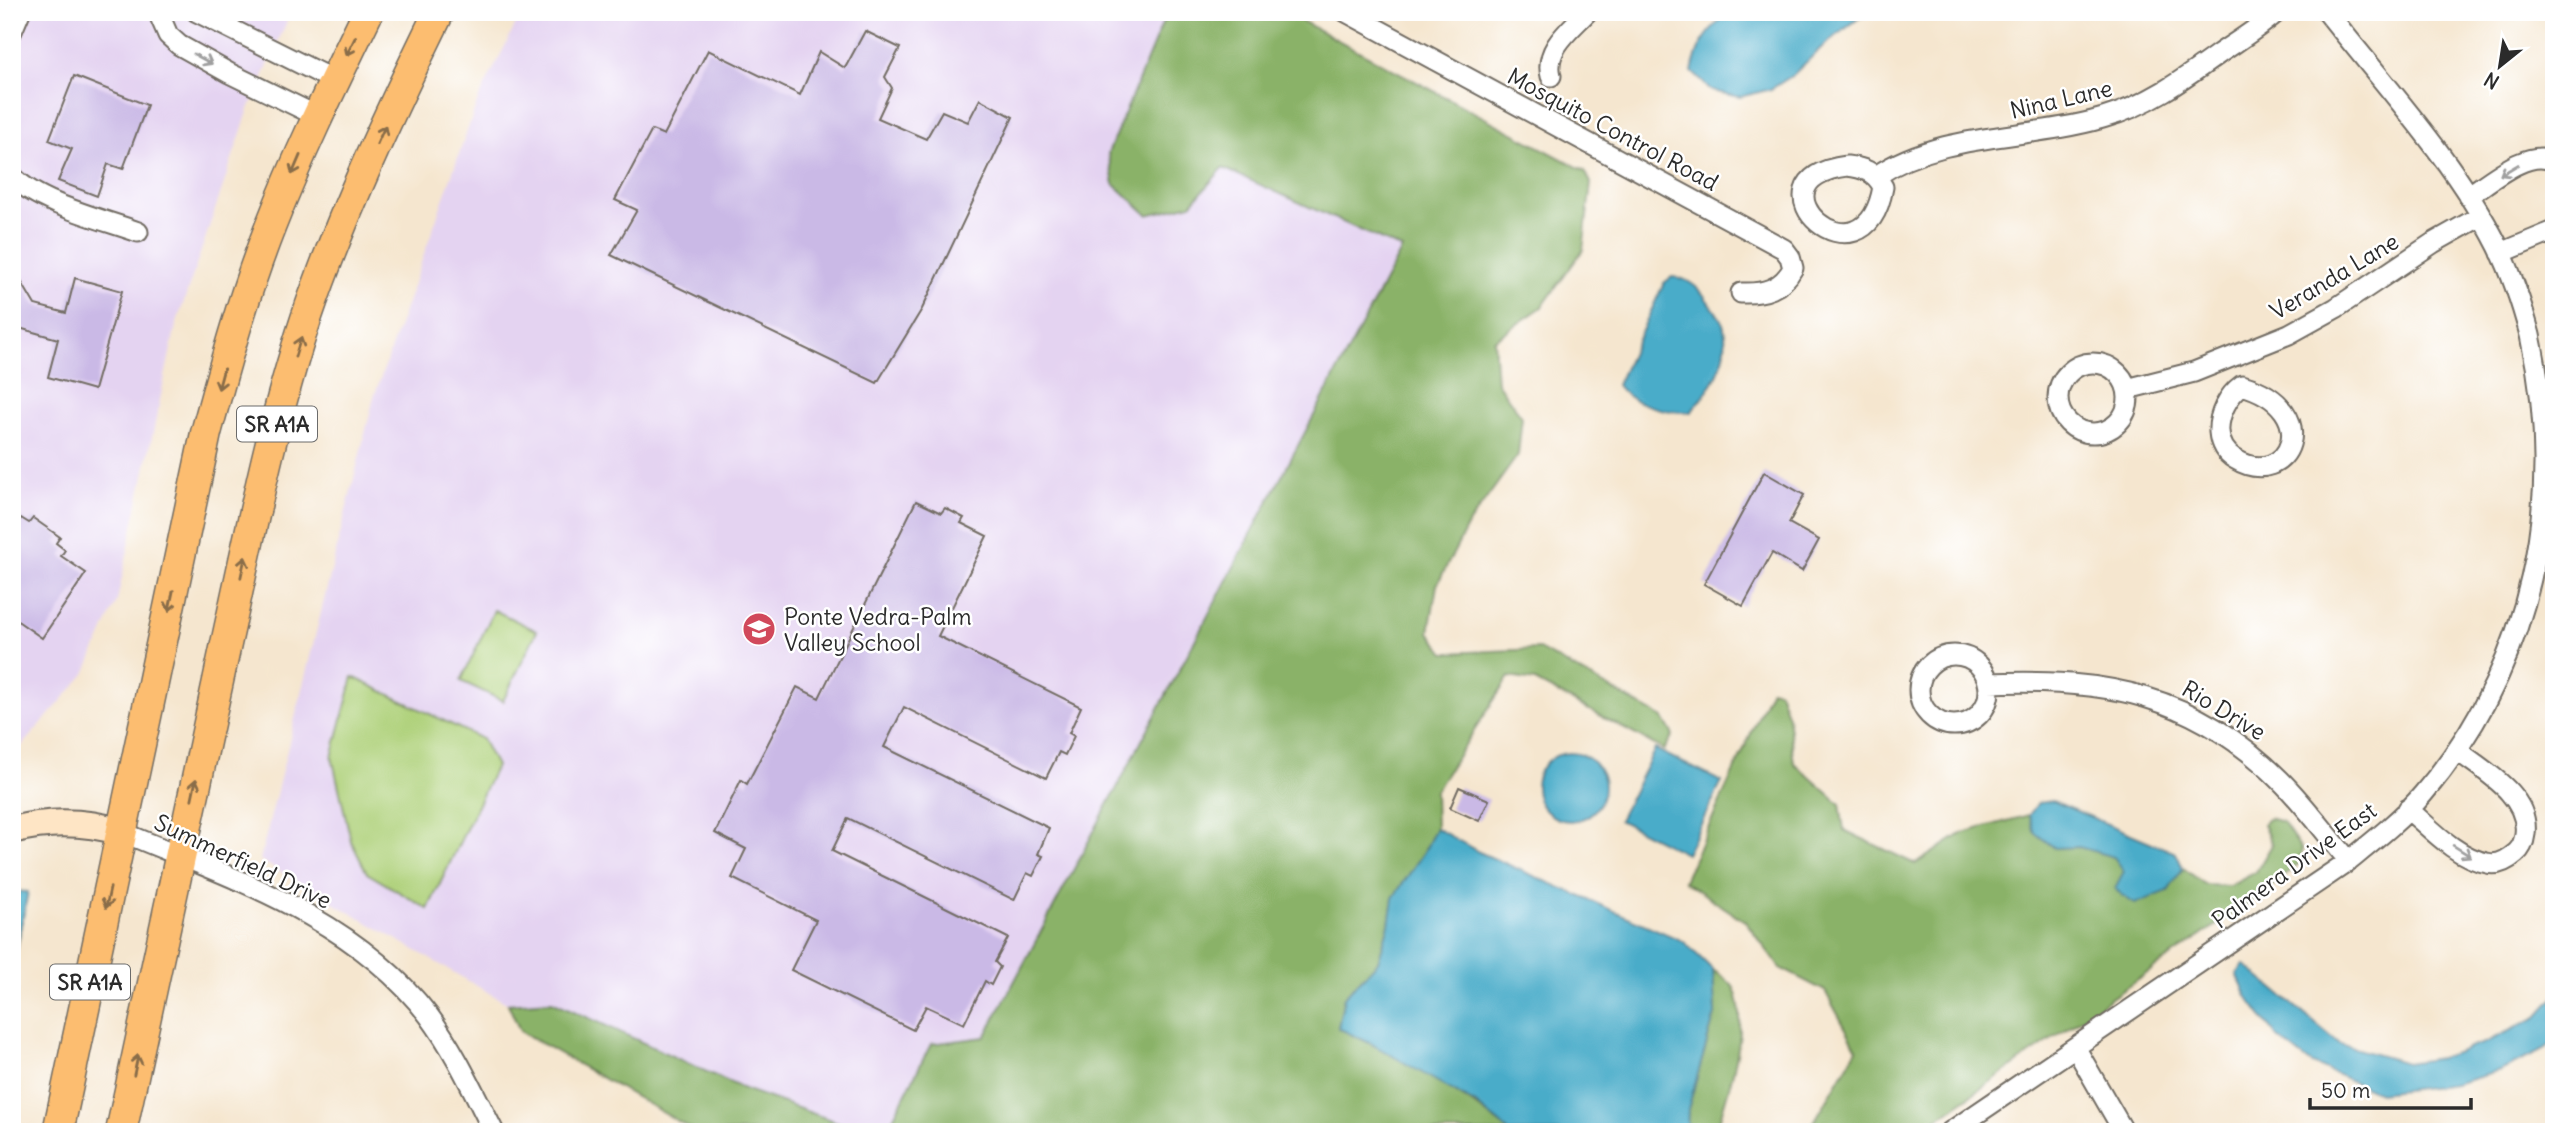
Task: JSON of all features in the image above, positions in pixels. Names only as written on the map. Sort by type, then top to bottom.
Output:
[{"type":"main road","name":"SR A1A","points":[[58,1132],[204,446],[222,374],[245,295],[270,226],[368,12]]},
{"type":"main road","name":"SR A1A","points":[[121,1132],[254,518],[285,390],[332,247],[362,176],[439,12]]},
{"type":"street","points":[[12,31],[20,12]]},
{"type":"street","points":[[158,12],[162,26],[179,45],[319,117]]},
{"type":"street","points":[[197,12],[335,81]]},
{"type":"street","name":"Mosquito Control Road","points":[[1346,12],[1784,249],[1793,268],[1787,279],[1775,288],[1756,294],[1741,293]]},
{"type":"street","points":[[1551,76],[1549,60],[1553,48],[1587,12]]},
{"type":"street","name":"Nina Lane","points":[[1876,176],[1914,156],[1951,144],[2038,132],[2103,118],[2136,106],[2175,85],[2277,12]]},
{"type":"street","name":"Palmera Drive East","points":[[1950,1132],[2349,861],[2381,836],[2458,751],[2482,712],[2520,630],[2533,587],[2544,531],[2549,483],[2550,416],[2525,315],[2501,253],[2453,171],[2327,12]]},
{"type":"street","points":[[2469,196],[2514,166],[2532,158],[2554,162]]},
{"type":"street","points":[[12,176],[25,188],[49,200],[138,232]]},
{"type":"street","name":"Veranda Lane","points":[[2127,389],[2194,372],[2289,334],[2328,313],[2433,243],[2481,216]]},
{"type":"street","points":[[2501,253],[2554,231]]},
{"type":"street","points":[[2232,358],[2242,385]]},
{"type":"street","name":"Rio Drive","points":[[1988,683],[2037,681],[2099,686],[2139,694],[2187,712],[2226,735],[2259,760],[2282,782],[2349,861]]},
{"type":"street","points":[[2408,809],[2453,846],[2489,864],[2501,863],[2520,849],[2525,839],[2526,825],[2523,812],[2515,798],[2458,751]]},
{"type":"street","points":[[12,830],[65,821],[122,832]]},
{"type":"street","name":"Summerfield Drive","points":[[122,832],[271,895],[368,953],[404,986],[430,1017],[459,1065],[491,1131]]},
{"type":"street","points":[[2075,1047],[2124,1132]]},
{"type":"shaded area","points":[[12,12],[291,12],[249,109],[176,325],[117,601],[85,674],[12,757]]},
{"type":"shaded area","name":"Ponte Vedra-Palm Valley School","points":[[522,12],[1167,12],[1108,152],[1191,204],[1223,168],[1402,248],[985,1038],[931,1044],[886,1132],[865,1132],[744,1089],[552,1001],[508,1004],[260,860],[374,397],[478,100]]},
{"type":"green space","points":[[1167,12],[1285,12],[1585,171],[1591,183],[1583,250],[1542,307],[1494,340],[1497,383],[1522,417],[1518,455],[1469,523],[1437,585],[1429,632],[1445,653],[1539,649],[1663,718],[1673,735],[1664,750],[1535,681],[1509,677],[1435,791],[1436,828],[1424,852],[1393,898],[1389,925],[1378,962],[1344,997],[1338,1028],[1428,1075],[1510,1132],[886,1132],[931,1044],[985,1037],[1402,249],[1223,168],[1191,204],[1148,215],[1114,184],[1108,153]]},
{"type":"green space","points":[[494,610],[537,631],[503,701],[461,681]]},
{"type":"green space","points":[[353,677],[482,739],[496,766],[428,909],[367,873],[351,841],[332,757]]},
{"type":"green space","points":[[1771,689],[1779,691],[1788,717],[1794,763],[1840,804],[1844,830],[1915,864],[1963,833],[2029,815],[2035,833],[2055,848],[2079,847],[2114,857],[2125,871],[2168,891],[2183,868],[2206,885],[2230,886],[2256,872],[2272,845],[2263,824],[2269,818],[2283,822],[2302,850],[2299,864],[2267,890],[1918,1132],[1808,1132],[1857,1049],[1825,991],[1780,968],[1746,922],[1684,881]]},
{"type":"green space","points":[[1713,970],[1734,988],[1739,1004],[1736,1060],[1716,1132],[1687,1132],[1688,1109],[1715,1014]]},
{"type":"green space","points":[[552,1001],[744,1089],[865,1132],[697,1132],[520,1031],[508,1004]]},
{"type":"water","points":[[1727,12],[1876,12],[1859,18],[1821,48],[1793,75],[1771,89],[1740,97],[1712,91],[1692,72],[1704,39]]},
{"type":"water","points":[[1672,277],[1687,281],[1701,291],[1720,317],[1724,328],[1725,352],[1718,374],[1691,412],[1672,411],[1641,403],[1617,385],[1664,283]]},
{"type":"water","points":[[1655,749],[1722,782],[1686,854],[1619,820]]},
{"type":"water","points":[[1570,753],[1583,755],[1594,763],[1602,774],[1602,800],[1594,811],[1583,819],[1570,821],[1557,819],[1546,811],[1538,800],[1536,787],[1538,774],[1546,763],[1557,755]]},
{"type":"water","points":[[2053,801],[2176,853],[2183,868],[2168,891],[2135,904],[2115,888],[2124,871],[2114,857],[2079,847],[2055,848],[2035,833],[2029,815],[2038,803]]},
{"type":"water","points":[[1436,828],[1479,852],[1683,941],[1713,970],[1715,1014],[1688,1109],[1687,1132],[1510,1132],[1476,1104],[1370,1043],[1338,1028],[1344,997],[1378,962],[1389,925],[1393,898],[1424,852]]},
{"type":"water","points":[[12,891],[28,892],[12,973]]},
{"type":"water","points":[[2244,964],[2340,1044],[2406,1063],[2440,1058],[2487,1042],[2537,1017],[2554,998],[2554,1042],[2542,1051],[2500,1071],[2455,1084],[2379,1093],[2312,1064],[2278,1038],[2247,996],[2237,974]]},
{"type":"building","points":[[865,31],[900,48],[885,77],[892,88],[878,118],[926,139],[942,111],[968,122],[980,99],[1013,117],[922,309],[877,383],[611,255],[637,210],[615,200],[652,130],[664,135],[708,50],[800,95],[819,52],[845,68]]},
{"type":"building","points":[[74,76],[147,105],[123,169],[108,164],[97,196],[58,181],[72,149],[49,140]]},
{"type":"building","points":[[12,266],[35,305],[66,313],[75,278],[122,291],[94,390],[48,377],[58,339],[12,326]]},
{"type":"building","points":[[1764,472],[1804,495],[1789,523],[1819,540],[1802,571],[1772,553],[1743,606],[1704,584]]},
{"type":"building","points":[[916,501],[941,513],[945,508],[964,518],[961,523],[987,536],[938,636],[1081,707],[1069,733],[1074,736],[1065,755],[1059,752],[1046,778],[904,707],[884,747],[1049,828],[1038,854],[1043,856],[1033,876],[1027,873],[1014,900],[848,818],[832,851],[1008,938],[995,962],[1000,967],[991,985],[985,981],[964,1024],[926,1006],[913,1030],[791,970],[816,920],[732,878],[746,849],[715,833],[741,780],[747,784],[797,687],[819,698]]},
{"type":"building","points":[[21,518],[29,523],[33,518],[60,537],[56,543],[65,550],[61,556],[86,573],[42,638],[12,617],[12,531]]},
{"type":"building","points":[[1459,787],[1489,800],[1479,821],[1450,808]]},
{"type":"place","name":"Ponte Vedra-Palm Valley School","points":[[759,629]]}]
